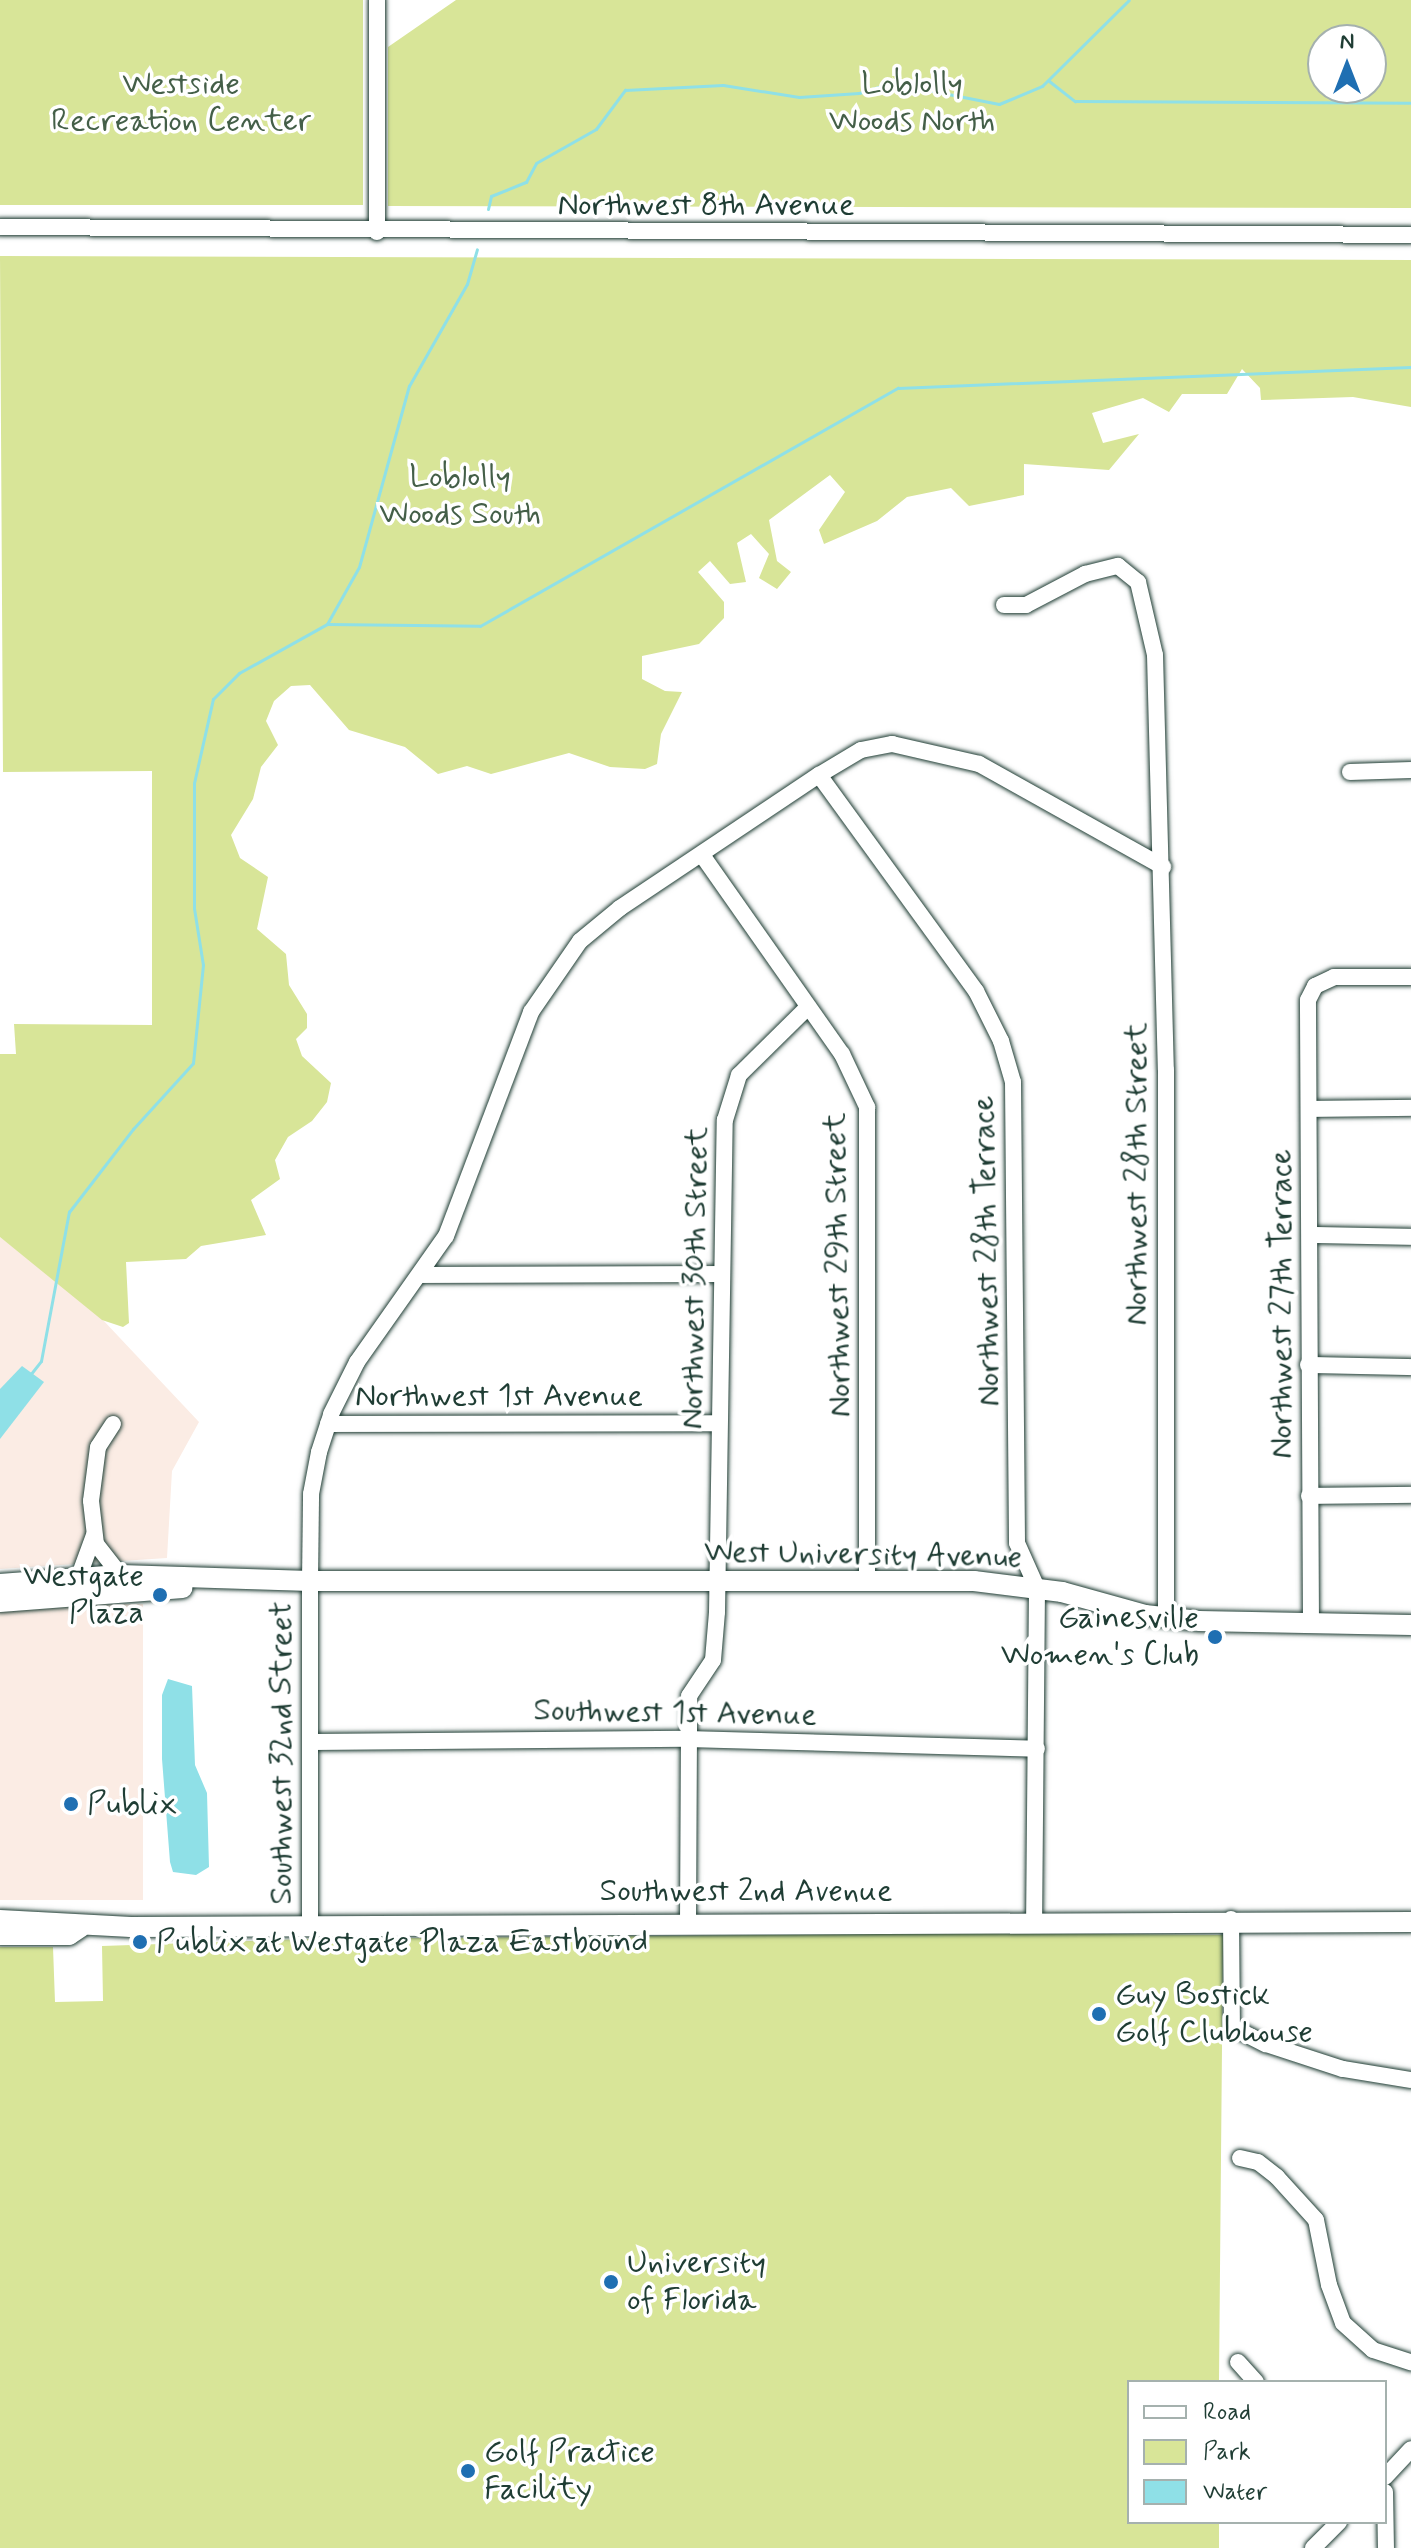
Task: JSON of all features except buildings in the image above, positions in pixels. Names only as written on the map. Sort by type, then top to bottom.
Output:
[{"type":"highway","points":[[59,1596],[77,1588],[106,1586],[120,1575]]},
{"type":"main road","name":"West University Avenue","points":[[0,1584],[120,1575],[310,1581],[974,1581],[1037,1588],[1166,1618],[1411,1625]]},
{"type":"main road","name":"West University Avenue","points":[[0,1602],[310,1581]]},
{"type":"main road","name":"Southwest 2nd Avenue","points":[[0,1920],[70,1921],[81,1927],[1231,1919],[1411,1922]]},
{"type":"main road","name":"Southwest 2nd Avenue","points":[[0,1935],[69,1935],[81,1927]]},
{"type":"street","points":[[377,0],[377,232]]},
{"type":"street","name":"Northwest 8th Avenue","points":[[0,227],[377,232],[1411,235]]},
{"type":"street","name":"Northwest 28th Street","points":[[1004,605],[1026,605],[1102,568],[1129,571],[1146,609],[1155,655],[1163,867],[1170,1525],[1166,1618]]},
{"type":"street","name":"Southwest 32nd Street","points":[[310,1925],[311,1494],[328,1424],[357,1362],[446,1236],[531,1012],[563,962],[620,908],[819,775],[861,750],[892,744],[961,757],[1163,867]]},
{"type":"street","points":[[1350,772],[1411,770]]},
{"type":"street","name":"Northwest 28th Terrace","points":[[819,775],[976,991],[1001,1041],[1013,1082],[1017,1543],[1037,1588]]},
{"type":"street","name":"Northwest 29th Street","points":[[702,855],[856,1076],[868,1117],[867,1581]]},
{"type":"street","name":"Northwest 27th Terrace","points":[[1311,1624],[1308,1365],[1311,1109],[1308,1000],[1315,986],[1334,977],[1411,977]]},
{"type":"street","name":"Northwest 30th Street","points":[[688,1922],[689,1696],[713,1660],[717,1582],[720,1274],[728,1102],[739,1075],[808,1007]]},
{"type":"street","points":[[1311,1109],[1411,1108]]},
{"type":"street","points":[[1311,1235],[1411,1237]]},
{"type":"street","points":[[421,1275],[720,1274]]},
{"type":"street","points":[[1308,1365],[1411,1367]]},
{"type":"street","name":"Northwest 1st Avenue","points":[[328,1424],[719,1423]]},
{"type":"street","points":[[79,1576],[94,1535],[91,1474],[98,1447],[113,1424]]},
{"type":"street","points":[[1309,1496],[1411,1495]]},
{"type":"street","points":[[94,1535],[120,1575]]},
{"type":"street","points":[[1034,1920],[1037,1588]]},
{"type":"street","name":"Southwest 1st Avenue","points":[[312,1742],[687,1739],[1037,1749]]},
{"type":"street","points":[[1231,1919],[1232,2027],[1266,2044],[1343,2069],[1411,2080]]},
{"type":"street","points":[[1240,2158],[1258,2162],[1277,2177],[1316,2220],[1329,2285],[1343,2323],[1373,2350],[1411,2362]]},
{"type":"street","points":[[1238,2362],[1254,2380]]},
{"type":"street","points":[[1388,2470],[1411,2449]]},
{"type":"street","points":[[1313,2548],[1337,2524]]},
{"type":"street","points":[[1386,2524],[1386,2548]]},
{"type":"shaded area","points":[[0,1237],[87,1303],[199,1422],[172,1471],[167,1558],[0,1569]]},
{"type":"shaded area","points":[[0,1604],[143,1604],[143,1900],[0,1900]]},
{"type":"green space","name":"Westside Recreation Center","points":[[0,0],[363,0],[363,205],[0,205]]},
{"type":"green space","name":"Loblolly Woods North","points":[[456,0],[1411,0],[1411,208],[388,206],[388,47]]},
{"type":"green space","name":"Loblolly Woods South","points":[[0,256],[1411,260],[1411,407],[1353,397],[1261,400],[1260,388],[1242,369],[1227,394],[1182,394],[1169,412],[1143,398],[1092,413],[1103,443],[1139,434],[1109,470],[1024,464],[1024,495],[969,506],[951,488],[907,497],[877,521],[824,544],[819,530],[845,492],[830,475],[769,520],[777,561],[791,572],[777,589],[759,578],[769,554],[751,534],[737,543],[746,582],[730,584],[710,561],[698,572],[724,602],[724,618],[699,644],[642,656],[642,679],[665,691],[682,692],[661,734],[657,764],[645,769],[610,767],[569,753],[491,774],[467,766],[438,774],[405,747],[349,730],[310,685],[291,686],[274,701],[266,721],[278,745],[261,767],[253,799],[231,835],[240,858],[268,877],[257,929],[286,954],[289,985],[307,1014],[307,1028],[296,1039],[302,1056],[331,1083],[327,1102],[312,1121],[288,1137],[275,1160],[280,1179],[251,1200],[266,1235],[201,1246],[186,1259],[126,1262],[129,1323],[123,1327],[102,1320],[0,1237],[0,1054],[16,1054],[14,1024],[152,1025],[152,771],[3,772]]},
{"type":"green space","name":"University of Florida","points":[[988,1933],[1223,1935],[1219,2380],[1127,2380],[1127,2524],[1219,2524],[1219,2548],[0,2548],[0,1947],[53,1947],[55,2002],[103,2001],[102,1946],[304,1939]]},
{"type":"water","points":[[22,1366],[44,1382],[0,1439],[0,1389]]},
{"type":"water","points":[[168,1679],[192,1686],[195,1765],[207,1793],[209,1867],[196,1875],[173,1872],[170,1862],[162,1759],[162,1695]]},
{"type":"waterway","points":[[488,209],[491,196],[526,182],[536,163],[596,129],[625,90],[723,85],[799,97],[859,93],[892,83],[999,104],[1042,86],[1129,0]]},
{"type":"waterway","points":[[1049,81],[1075,101],[1411,103]]},
{"type":"waterway","points":[[30,1375],[41,1361],[69,1212],[133,1129],[193,1063],[203,965],[194,908],[194,783],[213,699],[239,673],[327,624],[359,567],[409,386],[467,284],[477,249]]},
{"type":"waterway","points":[[327,624],[480,626],[898,388],[1411,367]]},
{"type":"place","name":"Westgate Plaza","points":[[160,1595]]},
{"type":"place","name":"Gainesville Women's Club","points":[[1215,1637]]},
{"type":"place","name":"Publix","points":[[71,1804]]},
{"type":"place","name":"Publix at Westgate Plaza Eastbound","points":[[140,1942]]},
{"type":"place","name":"Guy Bostick Golf Clubhouse","points":[[1099,2014]]},
{"type":"place","name":"University of Florida","points":[[611,2282]]},
{"type":"place","name":"Golf Practice Facility","points":[[468,2471]]}]
